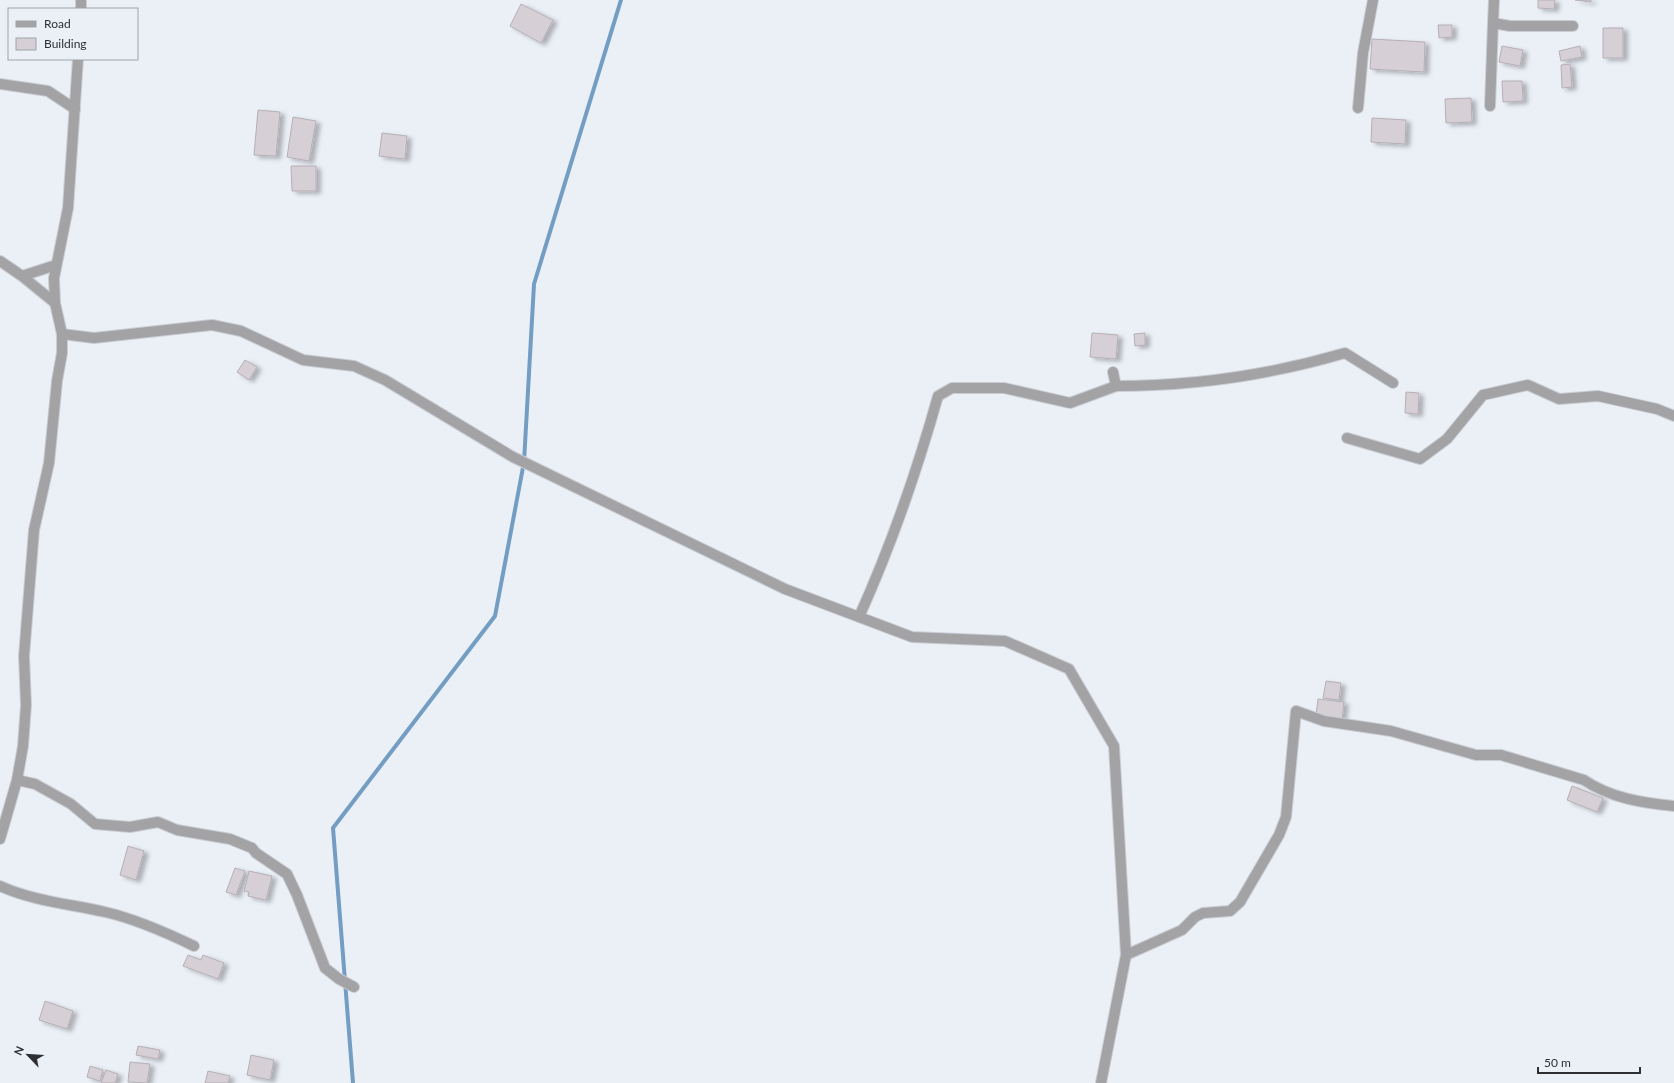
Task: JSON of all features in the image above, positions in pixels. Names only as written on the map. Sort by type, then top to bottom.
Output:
[{"type":"street","points":[[1358,108],[1364,53],[1373,0]]},
{"type":"street","points":[[1490,106],[1494,0]]},
{"type":"street","points":[[1493,23],[1510,26],[1573,26]]},
{"type":"street","points":[[0,839],[17,780],[23,746],[26,705],[24,656],[34,530],[49,463],[57,381],[62,353],[62,334],[55,303],[54,278],[68,208],[78,60]]},
{"type":"street","points":[[0,84],[48,90],[75,109]]},
{"type":"street","points":[[0,261],[22,276],[55,303]]},
{"type":"street","points":[[22,276],[56,265]]},
{"type":"street","points":[[62,334],[94,338],[212,325],[241,331],[303,360],[354,366],[385,380],[513,456],[785,589],[912,637],[1005,641],[1069,669],[1114,746],[1126,955],[1101,1083]]},
{"type":"street","points":[[859,617],[877,577],[920,460],[938,396],[952,388],[1004,388],[1070,403],[1116,386],[1156,386],[1229,380],[1345,353],[1393,383]]},
{"type":"street","points":[[1113,372],[1116,386]]},
{"type":"street","points":[[1347,438],[1420,459],[1447,439],[1483,394],[1528,385],[1559,399],[1598,396],[1657,409],[1674,416]]},
{"type":"street","points":[[1126,955],[1182,930],[1195,917],[1203,913],[1230,911],[1240,902],[1279,835],[1286,817],[1296,712],[1324,721],[1391,731],[1476,755],[1501,755],[1584,780],[1591,785],[1633,801],[1674,806]]},
{"type":"street","points":[[17,780],[35,784],[71,804],[95,824],[130,827],[158,822],[177,830],[230,839],[252,848],[256,853],[287,874],[297,895],[325,968],[339,980],[354,987]]},
{"type":"street","points":[[0,886],[58,904],[118,916],[165,932],[194,946]]},
{"type":"building","points":[[1538,0],[1555,0],[1554,9],[1538,8]]},
{"type":"building","points":[[1575,0],[1591,0],[1591,2]]},
{"type":"building","points":[[521,4],[553,20],[541,43],[510,26]]},
{"type":"building","points":[[1438,25],[1452,25],[1452,37],[1439,38]]},
{"type":"building","points":[[1603,28],[1623,28],[1623,58],[1603,58]]},
{"type":"building","points":[[1372,39],[1425,42],[1424,72],[1370,69]]},
{"type":"building","points":[[1502,46],[1523,50],[1520,66],[1499,62]]},
{"type":"building","points":[[1580,46],[1582,57],[1561,61],[1559,51]]},
{"type":"building","points":[[1570,64],[1572,87],[1562,88],[1561,65]]},
{"type":"building","points":[[1502,81],[1522,81],[1523,101],[1503,102]]},
{"type":"building","points":[[1471,98],[1472,122],[1446,123],[1445,99]]},
{"type":"building","points":[[258,110],[280,112],[276,156],[254,155]]},
{"type":"building","points":[[293,117],[316,121],[309,161],[287,157]]},
{"type":"building","points":[[1372,118],[1406,120],[1405,144],[1371,142]]},
{"type":"building","points":[[382,133],[407,136],[405,159],[379,156]]},
{"type":"building","points":[[291,166],[316,166],[316,191],[292,191]]},
{"type":"building","points":[[1092,333],[1118,335],[1116,359],[1090,357]]},
{"type":"building","points":[[1145,333],[1145,345],[1135,346],[1134,334]]},
{"type":"building","points":[[245,360],[257,367],[249,380],[237,372]]},
{"type":"building","points":[[1406,392],[1419,393],[1418,414],[1405,413]]},
{"type":"building","points":[[1326,681],[1341,683],[1339,700],[1323,698]]},
{"type":"building","points":[[1318,699],[1344,702],[1342,719],[1316,715]]},
{"type":"building","points":[[1572,786],[1603,798],[1597,812],[1567,800]]},
{"type":"building","points":[[128,846],[144,851],[136,880],[120,875]]},
{"type":"building","points":[[235,868],[245,871],[236,895],[226,892]]},
{"type":"building","points":[[249,871],[272,876],[266,900],[248,896],[249,892],[244,891]]},
{"type":"building","points":[[188,955],[201,960],[203,955],[224,963],[218,979],[183,966]]},
{"type":"building","points":[[45,1001],[73,1011],[67,1029],[39,1020]]},
{"type":"building","points":[[138,1046],[160,1050],[158,1059],[136,1055]]},
{"type":"building","points":[[251,1055],[274,1060],[270,1080],[247,1075]]},
{"type":"building","points":[[130,1062],[150,1064],[147,1083],[128,1082]]},
{"type":"building","points":[[90,1066],[103,1070],[100,1081],[87,1077]]},
{"type":"building","points":[[106,1070],[118,1074],[115,1083],[101,1083]]},
{"type":"building","points":[[208,1071],[230,1076],[228,1083],[205,1083]]},
{"type":"waterway","points":[[353,1083],[333,828],[495,616],[524,462],[534,284],[621,0]]}]
